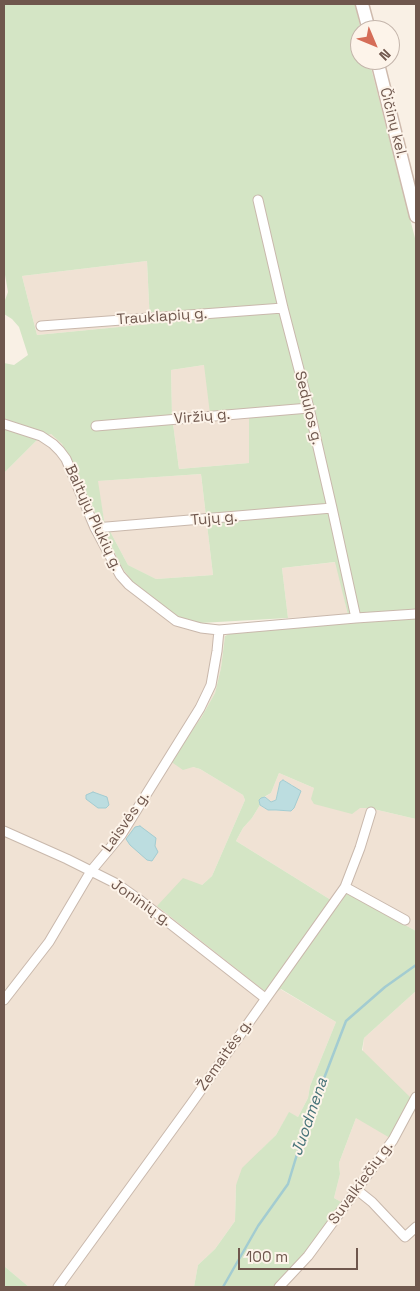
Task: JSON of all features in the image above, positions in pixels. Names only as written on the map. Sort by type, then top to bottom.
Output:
[{"type":"main road","points":[[362,4],[366,20]]},
{"type":"main road","name":"Čičinų kel.","points":[[380,70],[416,216]]},
{"type":"street","name":"Sedulos g.","points":[[258,200],[309,408],[356,618]]},
{"type":"street","name":"Trauklapių g.","points":[[41,326],[283,308]]},
{"type":"street","name":"Viržių g.","points":[[96,426],[309,408]]},
{"type":"street","name":"Baltųjų Plukių g.","points":[[4,424],[40,436],[60,451],[66,460],[95,528],[120,575],[130,586],[176,621],[201,628],[219,630],[416,614]]},
{"type":"street","name":"Tujų g.","points":[[95,528],[332,508]]},
{"type":"street","name":"Laisvės g.","points":[[4,1000],[49,942],[91,871],[126,828],[200,708],[211,685],[219,630]]},
{"type":"street","name":"Žemaitės g.","points":[[58,1287],[345,887],[371,812]]},
{"type":"street","name":"Joninių g.","points":[[4,831],[117,884],[141,900],[265,998]]},
{"type":"street","points":[[345,887],[405,920]]},
{"type":"street","name":"Suvalkiečių g.","points":[[279,1287],[308,1256],[394,1140],[416,1097]]},
{"type":"street","points":[[357,1190],[372,1202],[405,1237],[416,1228]]},
{"type":"shaded area","points":[[147,261],[150,324],[37,335],[22,276]]},
{"type":"shaded area","points":[[204,365],[249,409],[249,463],[179,469],[172,416],[171,370]]},
{"type":"shaded area","points":[[51,434],[62,444],[120,566],[196,622],[223,625],[225,636],[221,668],[215,693],[201,718],[193,767],[200,769],[243,795],[245,800],[212,876],[202,885],[255,982],[271,996],[280,989],[336,1022],[310,1086],[308,1098],[298,1117],[289,1113],[276,1135],[262,1149],[236,1185],[235,1221],[215,1249],[198,1265],[194,1287],[29,1287],[4,1266],[4,473],[37,440]]},
{"type":"shaded area","points":[[201,474],[213,575],[156,579],[128,565],[104,520],[97,481]]},
{"type":"shaded area","points":[[336,562],[348,615],[288,618],[282,568]]},
{"type":"shaded area","points":[[279,773],[314,788],[312,799],[369,808],[416,819],[416,931],[347,893],[339,905],[236,841],[260,805],[268,810],[291,811],[293,785],[284,780],[280,782],[276,800],[271,802],[265,797],[271,793]]},
{"type":"shaded area","points":[[416,991],[416,1287],[275,1287],[343,1203],[334,1198],[340,1174],[339,1163],[356,1118],[364,1038]]},
{"type":"green space","points":[[5,4],[355,4],[359,20],[350,20],[350,70],[372,70],[416,242],[416,611],[348,615],[335,562],[282,568],[288,618],[200,623],[177,618],[134,584],[121,566],[62,444],[51,434],[37,440],[4,473],[4,363],[14,365],[28,355],[19,327],[4,314],[4,303],[8,292],[4,269]],"holes":[[[147,261],[150,324],[37,335],[22,276]],[[204,365],[210,414],[249,409],[249,463],[179,469],[172,416],[171,370]],[[201,474],[213,575],[156,579],[128,565],[104,520],[98,481]]]},
{"type":"green space","points":[[416,618],[416,819],[369,808],[360,808],[352,814],[314,804],[311,799],[314,788],[279,773],[271,793],[259,800],[260,805],[236,841],[339,905],[347,893],[416,931],[416,991],[364,1038],[362,1050],[412,1099],[390,1138],[356,1118],[339,1163],[340,1174],[334,1198],[343,1203],[300,1260],[275,1287],[194,1287],[198,1265],[215,1249],[235,1221],[236,1185],[242,1168],[276,1135],[289,1112],[298,1117],[308,1098],[310,1086],[336,1022],[281,989],[271,996],[157,906],[183,878],[202,885],[212,876],[245,800],[243,795],[200,769],[193,767],[183,770],[170,761],[201,718],[215,693],[221,668],[225,636],[235,631]]},
{"type":"green space","points":[[4,1266],[29,1287],[4,1287]]},
{"type":"water","points":[[283,780],[301,791],[294,808],[291,811],[268,810],[260,805],[259,800],[261,798],[265,797],[271,802],[276,800],[280,782]]},
{"type":"water","points":[[93,792],[107,797],[109,805],[106,808],[98,808],[86,799],[86,795]]},
{"type":"water","points":[[140,826],[156,838],[155,846],[158,852],[152,861],[147,860],[126,839],[135,827]]},
{"type":"waterway","name":"Juodmena","points":[[223,1287],[258,1226],[288,1184],[305,1128],[346,1021],[385,987],[416,965]]}]
